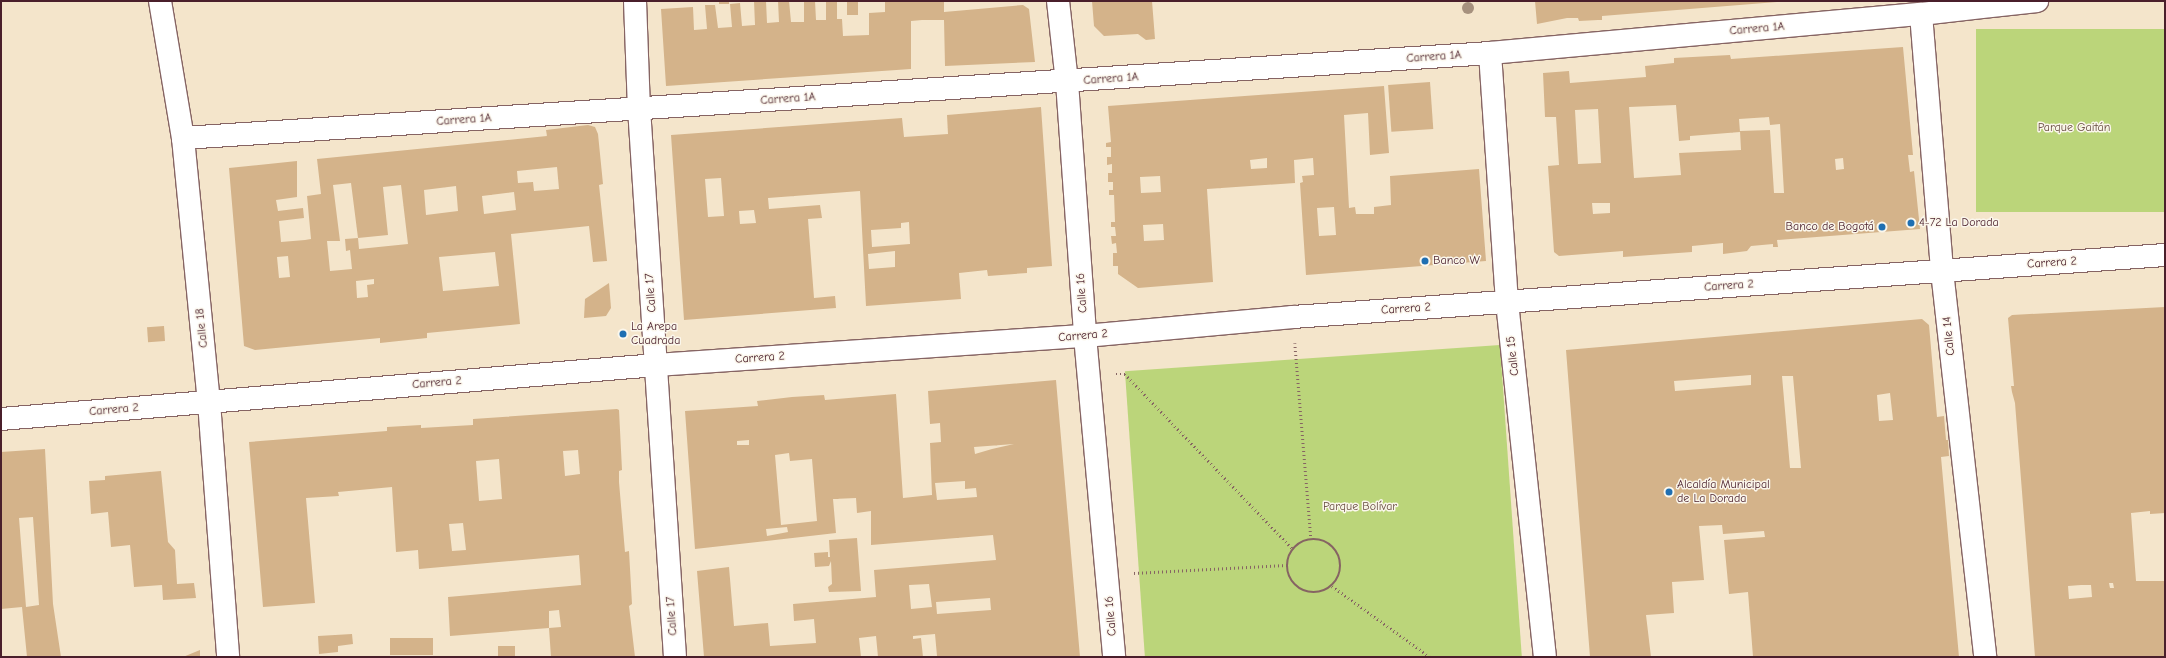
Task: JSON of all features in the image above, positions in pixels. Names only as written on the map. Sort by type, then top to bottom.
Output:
[{"type":"street","name":"Calle 18","points":[[160,1],[183,138],[209,402],[228,657]]},
{"type":"street","name":"Calle 17","points":[[635,1],[639,108],[675,657]]},
{"type":"street","name":"Calle 16","points":[[1058,1],[1067,82],[1084,336],[1090,373],[1114,657]]},
{"type":"street","name":"Carrera 1A","points":[[183,138],[1067,82],[1490,53],[1921,14],[2037,1]]},
{"type":"street","name":"Calle 14","points":[[1921,14],[1942,271],[1985,657]]},
{"type":"street","name":"Calle 15","points":[[1490,53],[1507,302],[1545,657]]},
{"type":"street","name":"Carrera 2","points":[[1,419],[656,365],[1084,336],[1293,317],[2165,254]]},
{"type":"path","points":[[1293,317],[1311,539]]},
{"type":"path","points":[[1090,373],[1125,374],[1293,549]]},
{"type":"path","points":[[1311,539],[1322,540],[1331,544],[1338,553],[1342,563],[1340,575],[1332,586],[1318,593],[1305,592],[1291,580],[1288,565],[1293,549],[1311,539]]},
{"type":"path","points":[[1107,576],[1288,565]]},
{"type":"path","points":[[1332,586],[1430,657]]},
{"type":"green space","name":"Parque Gaitán","points":[[1976,29],[2165,29],[2165,212],[1976,212]]},
{"type":"green space","name":"Parque Bolívar","points":[[1500,345],[1522,657],[1145,657],[1125,371]]},
{"type":"building","points":[[719,1],[729,1],[729,4],[719,4]]},
{"type":"building","points":[[754,1],[766,1],[767,23],[779,22],[778,1],[789,1],[791,22],[804,22],[804,1],[815,1],[816,20],[826,20],[826,1],[837,1],[837,19],[842,19],[843,36],[869,35],[869,13],[885,12],[885,1],[944,1],[944,12],[1023,5],[1029,9],[1035,62],[945,66],[944,20],[922,20],[911,21],[911,69],[666,86],[661,9],[693,7],[694,30],[707,29],[705,5],[715,5],[718,28],[732,27],[730,4],[740,3],[742,26],[755,25]]},
{"type":"building","points":[[847,1],[858,1],[858,15],[847,15]]},
{"type":"building","points":[[1092,1],[1152,1],[1155,39],[1146,40],[1138,34],[1104,36],[1094,26]]},
{"type":"building","points":[[1535,1],[1777,2],[1602,16],[1602,20],[1579,21],[1578,18],[1567,18],[1537,24]]},
{"type":"building","points":[[1903,47],[1913,155],[1908,155],[1910,172],[1914,171],[1920,229],[1777,240],[1778,247],[1773,247],[1773,244],[1751,246],[1747,251],[1723,254],[1723,243],[1692,246],[1692,252],[1623,257],[1623,251],[1559,256],[1554,252],[1548,166],[1559,165],[1556,117],[1545,117],[1543,73],[1569,71],[1570,83],[1646,77],[1645,66],[1674,63],[1674,58],[1730,55],[1731,59]],"holes":[[[1676,105],[1679,141],[1690,140],[1690,136],[1740,132],[1739,119],[1769,117],[1770,125],[1780,124],[1784,193],[1774,193],[1770,130],[1740,131],[1741,150],[1679,153],[1681,175],[1634,178],[1629,107]],[[1598,109],[1601,163],[1578,164],[1575,110]],[[1843,158],[1844,169],[1836,170],[1835,159]],[[1592,203],[1610,203],[1610,213],[1593,214]]]},
{"type":"building","points":[[1430,82],[1433,129],[1391,132],[1388,85]]},
{"type":"building","points":[[1384,86],[1389,153],[1370,155],[1368,113],[1344,115],[1349,208],[1355,207],[1356,214],[1374,214],[1374,207],[1391,205],[1390,176],[1479,169],[1486,261],[1306,275],[1300,183],[1303,182],[1302,176],[1314,175],[1313,158],[1294,160],[1295,183],[1207,189],[1213,282],[1138,288],[1118,274],[1118,266],[1113,266],[1113,253],[1117,253],[1116,243],[1112,244],[1111,236],[1116,236],[1115,227],[1111,227],[1111,222],[1115,222],[1114,195],[1109,195],[1109,190],[1113,190],[1113,182],[1108,182],[1108,173],[1112,173],[1112,164],[1107,165],[1107,157],[1111,157],[1111,147],[1106,147],[1106,143],[1111,142],[1108,106]],"holes":[[[1267,158],[1267,168],[1251,169],[1250,160]],[[1160,176],[1161,192],[1141,193],[1140,177]],[[1334,207],[1336,235],[1319,236],[1317,208]],[[1163,224],[1164,240],[1144,241],[1143,225]]]},
{"type":"building","points":[[1041,107],[1052,266],[1027,268],[1027,273],[988,276],[987,270],[959,273],[961,299],[866,306],[860,191],[768,198],[769,209],[820,205],[822,218],[808,219],[814,298],[835,296],[836,308],[684,320],[671,135],[902,118],[904,137],[948,134],[947,115]],"holes":[[[721,178],[724,216],[708,217],[705,179]],[[754,210],[756,223],[740,224],[739,211]],[[909,222],[910,244],[872,247],[871,230],[901,228],[901,223]],[[895,251],[895,267],[869,269],[868,254]]]},
{"type":"building","points":[[588,125],[595,127],[598,134],[603,184],[599,185],[607,261],[593,262],[589,226],[511,234],[520,324],[427,333],[427,338],[380,343],[380,338],[255,350],[244,346],[229,168],[297,161],[297,197],[276,200],[278,211],[303,208],[304,218],[279,221],[281,242],[305,240],[311,239],[307,196],[321,194],[317,159],[547,136],[546,130]],"holes":[[[557,167],[559,189],[534,191],[533,182],[518,183],[517,171]],[[351,183],[358,238],[345,239],[346,251],[350,250],[352,269],[330,271],[327,241],[340,241],[333,185]],[[401,185],[408,244],[359,249],[358,238],[388,235],[383,187]],[[456,186],[458,211],[426,215],[424,190]],[[514,192],[516,210],[484,214],[482,196]],[[495,252],[499,286],[443,291],[439,257]],[[288,256],[290,277],[279,278],[277,257]],[[374,279],[374,284],[367,285],[368,297],[357,298],[356,281]]]},
{"type":"building","points":[[609,283],[611,308],[606,316],[584,318],[585,299]]},
{"type":"building","points":[[2165,307],[2165,513],[2150,514],[2150,511],[2131,513],[2136,581],[2165,581],[2165,657],[2035,657],[2015,403],[2011,386],[2014,386],[2008,318],[2012,315]],"holes":[[[2109,583],[2113,583],[2114,588],[2110,588]],[[2091,585],[2092,597],[2069,599],[2068,586]]]},
{"type":"building","points":[[1922,319],[1929,325],[1937,417],[1944,416],[1946,440],[1948,440],[1949,456],[1941,457],[1959,657],[1753,657],[1748,592],[1729,594],[1724,540],[1765,537],[1764,531],[1723,534],[1722,525],[1699,526],[1704,580],[1672,582],[1674,613],[1646,615],[1651,657],[1590,657],[1566,350]],"holes":[[[1751,375],[1751,385],[1675,391],[1674,381]],[[1782,376],[1793,376],[1801,468],[1790,468]],[[1890,393],[1893,420],[1879,421],[1877,395]]]},
{"type":"building","points":[[164,326],[165,341],[148,342],[147,327]]},
{"type":"building","points":[[1056,380],[1080,657],[937,656],[935,634],[913,636],[913,639],[921,638],[923,657],[878,657],[876,636],[859,638],[861,657],[704,657],[697,571],[729,567],[734,626],[768,623],[770,646],[816,643],[814,619],[794,621],[793,604],[876,597],[874,570],[996,560],[993,535],[871,545],[871,511],[857,513],[856,498],[833,499],[836,533],[695,549],[685,411],[758,406],[757,401],[792,397],[824,395],[825,400],[896,394],[903,498],[932,495],[930,443],[941,442],[940,423],[930,424],[928,391]],"holes":[[[749,440],[749,445],[737,445],[737,441]],[[1014,444],[992,449],[975,454],[974,447]],[[789,453],[790,461],[812,459],[817,521],[781,525],[775,455]],[[965,481],[965,489],[976,488],[977,497],[937,500],[935,483]],[[787,527],[788,532],[767,536],[766,529]],[[929,584],[932,607],[911,609],[909,585]],[[990,598],[991,610],[937,614],[936,602]]]},
{"type":"building","points":[[619,410],[622,470],[619,471],[619,482],[625,552],[629,551],[632,604],[629,606],[635,657],[551,657],[549,628],[450,636],[448,597],[581,585],[579,555],[419,569],[418,550],[396,552],[392,487],[338,492],[339,496],[306,498],[315,603],[263,607],[249,442],[387,431],[387,427],[421,425],[421,428],[473,425],[473,419]],"holes":[[[578,450],[580,474],[565,476],[563,451]],[[499,459],[502,499],[479,501],[476,461]],[[463,523],[466,550],[452,551],[449,524]],[[559,610],[561,627],[549,628],[549,611]]]},
{"type":"building","points":[[45,449],[53,604],[61,657],[27,657],[22,607],[1,609],[1,452]],"holes":[[[33,517],[39,605],[26,607],[19,518]]]},
{"type":"building","points":[[161,471],[168,542],[175,550],[177,584],[194,583],[196,598],[163,600],[162,585],[134,587],[130,545],[111,547],[108,512],[91,514],[89,481],[105,480],[105,476]]},
{"type":"building","points":[[857,538],[861,591],[829,592],[828,587],[832,584],[831,561],[829,566],[815,567],[814,553],[828,552],[828,557],[830,557],[829,540]]},
{"type":"building","points":[[352,634],[353,644],[338,646],[338,652],[319,654],[318,636]]},
{"type":"building","points":[[390,638],[433,638],[433,655],[390,655]]},
{"type":"building","points":[[498,646],[515,646],[515,657],[498,657]]},
{"type":"building","points":[[200,650],[200,657],[183,657]]},
{"type":"place","name":"4-72 La Dorada","points":[[1911,223]]},
{"type":"place","name":"Banco de Bogotá","points":[[1882,227]]},
{"type":"place","name":"Banco W","points":[[1425,261]]},
{"type":"place","name":"La Arepa Cuadrada","points":[[623,334]]},
{"type":"place","name":"Alcaldía Municipal de La Dorada","points":[[1669,492]]}]
